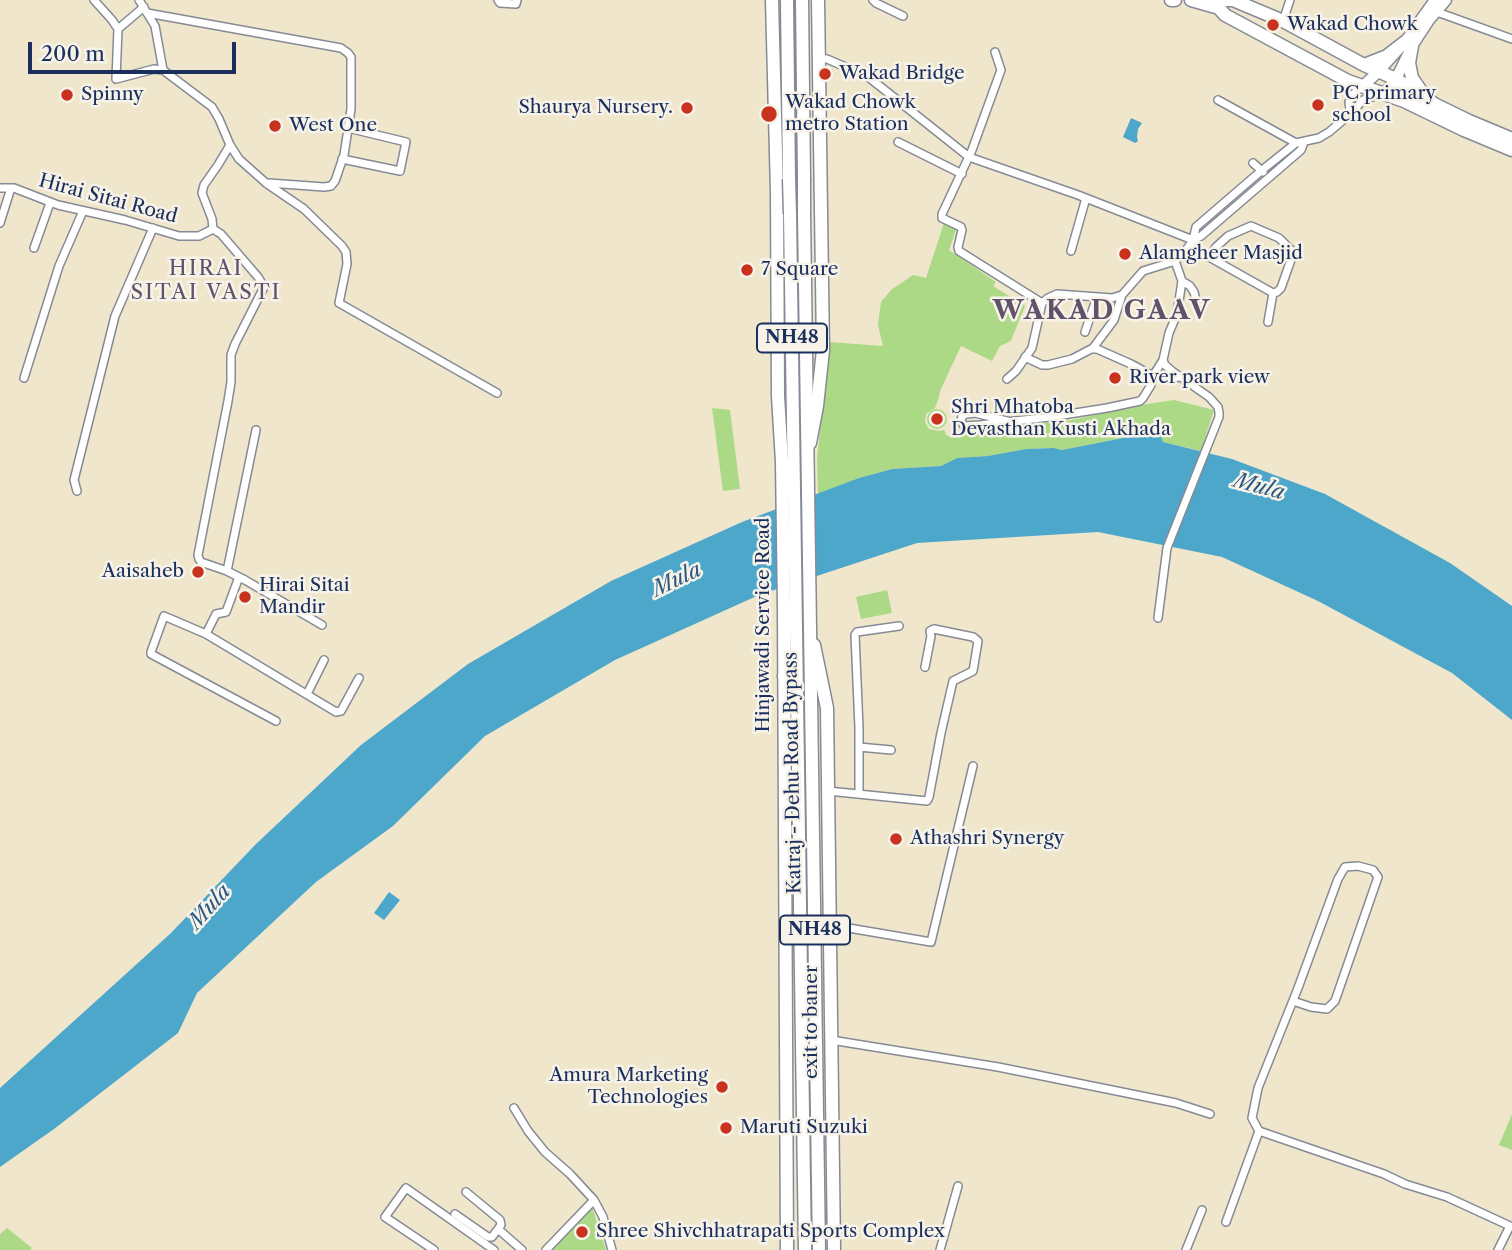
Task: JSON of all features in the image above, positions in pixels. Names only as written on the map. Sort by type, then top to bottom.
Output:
[{"type":"main road","points":[[772,0],[778,396],[788,462]]},
{"type":"main road","name":"NH48","points":[[787,0],[790,214],[788,462]]},
{"type":"main road","name":"NH48","points":[[802,0],[808,460]]},
{"type":"main road","points":[[808,460],[823,350],[818,0]]},
{"type":"main road","points":[[1191,0],[1219,8],[1225,15],[1348,81],[1404,101],[1512,150]]},
{"type":"main road","points":[[1220,0],[1233,0],[1283,21],[1364,65],[1396,79],[1436,105],[1512,139]]},
{"type":"main road","points":[[1363,86],[1408,44],[1436,6],[1446,0]]},
{"type":"main road","points":[[1384,94],[1396,79],[1408,44]]},
{"type":"main road","points":[[1364,65],[1408,44]]},
{"type":"main road","points":[[1408,44],[1412,78],[1423,94],[1436,105]]},
{"type":"main road","points":[[777,199],[821,199]]},
{"type":"main road","name":"Katraj - Dehu Road Bypass","points":[[808,460],[819,1245]]},
{"type":"main road","name":"Katraj - Dehu Road Bypass","points":[[788,462],[790,610],[797,699],[805,1250]]},
{"type":"main road","name":"Hinjawadi Service Road","points":[[787,1250],[784,676],[790,610]]},
{"type":"main road","name":"exit to baner","points":[[810,627],[827,708],[834,1244]]},
{"type":"main road","points":[[784,676],[797,699]]},
{"type":"main road","points":[[819,1245],[834,1244]]},
{"type":"street","points":[[94,0],[118,29],[116,79],[154,69],[163,70],[212,107],[239,159],[304,209],[346,252],[347,264],[339,303],[497,393]]},
{"type":"street","points":[[498,0],[500,3],[516,4],[517,0]]},
{"type":"street","points":[[873,0],[903,16]]},
{"type":"street","points":[[1283,21],[1290,0]]},
{"type":"street","points":[[1436,6],[1512,39]]},
{"type":"street","points":[[118,29],[144,7]]},
{"type":"street","points":[[144,7],[155,26],[163,70]]},
{"type":"street","points":[[144,7],[341,48],[351,57],[351,109],[335,181],[331,186],[267,183]]},
{"type":"street","points":[[995,52],[1001,70],[969,157],[942,218],[961,227],[959,251],[1042,303]]},
{"type":"street","points":[[819,58],[867,76],[969,157],[1086,198],[1191,243],[1209,257],[1273,293]]},
{"type":"street","points":[[1350,110],[1352,95],[1363,86]]},
{"type":"street","points":[[1191,243],[1196,227],[1261,171],[1300,143],[1329,132],[1363,100],[1372,95],[1384,94]]},
{"type":"street","points":[[1218,100],[1300,143]]},
{"type":"street","points":[[342,159],[400,171],[406,142],[348,128]]},
{"type":"street","points":[[898,142],[962,174]]},
{"type":"street","points":[[1025,357],[1048,365],[1072,359],[1093,348],[1114,320],[1122,295],[1143,271],[1175,261],[1191,243],[1301,150],[1300,143]]},
{"type":"street","points":[[230,145],[204,184],[202,193],[212,219],[211,231],[221,234],[264,287],[234,344],[231,355],[228,401],[198,555],[201,562],[239,577],[322,625]]},
{"type":"street","points":[[1254,163],[1269,177]]},
{"type":"street","name":"Hirai Sitai Road","points":[[0,188],[11,188],[50,203],[179,236],[199,236],[211,231]]},
{"type":"street","points":[[0,223],[11,188]]},
{"type":"street","points":[[1071,251],[1086,198]]},
{"type":"street","points":[[34,248],[50,203]]},
{"type":"street","points":[[24,378],[59,266],[83,211]]},
{"type":"street","points":[[1209,257],[1228,236],[1251,226],[1279,238],[1293,254],[1281,288],[1273,293]]},
{"type":"street","points":[[77,491],[74,481],[115,316],[153,228]]},
{"type":"street","points":[[1012,422],[975,414],[962,416],[961,421],[964,426],[1012,422],[1140,401],[1151,386],[1153,376],[1163,360],[1169,332],[1177,314],[1182,281],[1175,261]]},
{"type":"street","points":[[1182,281],[1190,286],[1196,300]]},
{"type":"street","points":[[1268,321],[1273,293]]},
{"type":"street","points":[[1007,379],[1032,348],[1042,303],[1048,298],[1057,294],[1112,298],[1122,295]]},
{"type":"street","points":[[1085,332],[1097,297]]},
{"type":"street","points":[[1093,348],[1153,376],[1180,377]]},
{"type":"street","points":[[1158,618],[1167,548],[1219,417],[1218,407],[1199,389],[1165,365],[1163,360]]},
{"type":"street","points":[[227,571],[256,430]]},
{"type":"street","points":[[206,634],[216,614],[226,611],[239,577]]},
{"type":"street","points":[[276,721],[151,654],[164,617],[206,634],[339,712],[359,678]]},
{"type":"street","points":[[859,793],[855,635],[858,632],[899,626]]},
{"type":"street","points":[[828,791],[925,802],[929,797],[953,681],[974,671],[978,641],[973,637],[934,629],[930,631],[925,667]]},
{"type":"street","points":[[307,694],[324,660]]},
{"type":"street","points":[[859,747],[891,750]]},
{"type":"street","points":[[831,925],[931,942],[973,766]]},
{"type":"street","points":[[1293,1001],[1327,1009],[1335,1001],[1378,877],[1373,870],[1358,866],[1345,867],[1338,879],[1258,1088],[1252,1118],[1259,1131],[1384,1174],[1405,1184],[1447,1196],[1510,1226],[1499,1250]]},
{"type":"street","points":[[831,1040],[1025,1072],[1176,1103],[1210,1114]]},
{"type":"street","points":[[514,1108],[545,1152],[594,1200],[603,1217],[612,1250]]},
{"type":"street","points":[[1226,1222],[1259,1131]]},
{"type":"street","points":[[940,1250],[958,1186]]},
{"type":"street","points":[[434,1250],[386,1217],[406,1188],[491,1249]]},
{"type":"street","points":[[455,1214],[488,1237],[492,1237],[501,1224],[500,1220],[466,1192]]},
{"type":"street","points":[[547,1250],[594,1200]]},
{"type":"street","points":[[1186,1250],[1202,1210]]},
{"type":"street","points":[[498,1229],[522,1250]]},
{"type":"green space","points":[[944,223],[957,227],[949,250],[996,282],[993,286],[1025,306],[1011,341],[1000,346],[992,361],[961,346],[935,408],[926,414],[925,422],[929,429],[944,430],[947,436],[1072,420],[1174,400],[1214,410],[1201,451],[1163,442],[1152,432],[1062,450],[1026,449],[957,458],[941,466],[892,469],[818,494],[817,458],[828,342],[883,346],[878,325],[881,302],[891,290],[913,275],[926,278]]},
{"type":"green space","points":[[712,408],[730,410],[740,489],[723,491]]},
{"type":"green space","name":"Shri Mhatoba Devasthan Kusti Akhada","points":[[937,409],[944,412],[947,419],[944,426],[937,429],[930,426],[927,419],[930,412]]},
{"type":"green space","points":[[887,590],[892,613],[861,619],[856,597]]},
{"type":"green space","points":[[1512,1114],[1512,1150],[1499,1145]]},
{"type":"green space","name":"Shree Shivchhatrapati Sports Complex","points":[[586,1204],[592,1207],[606,1250],[548,1250],[580,1214]]},
{"type":"green space","points":[[7,1228],[32,1248],[0,1250],[0,1234]]},
{"type":"water","points":[[1131,118],[1142,123],[1138,129],[1138,141],[1135,143],[1123,137]]},
{"type":"water","name":"Mula","points":[[1153,432],[1161,437],[1163,442],[1232,459],[1325,494],[1450,563],[1512,606],[1512,720],[1452,673],[1318,601],[1222,557],[1098,532],[917,543],[759,595],[615,660],[485,736],[393,826],[316,882],[197,993],[178,1033],[54,1129],[0,1167],[0,1088],[171,933],[255,845],[361,745],[468,664],[611,581],[742,522],[859,478],[892,469],[941,466],[957,458],[1026,449],[1062,450]]},
{"type":"water","points":[[389,892],[400,900],[384,920],[374,913]]},
{"type":"place","name":"Wakad Chowk","points":[[1273,25]]},
{"type":"place","name":"Wakad Bridge","points":[[825,74]]},
{"type":"place","name":"Spinny","points":[[67,95]]},
{"type":"place","name":"PC primary school","points":[[1318,105]]},
{"type":"place","name":"Shaurya Nursery.","points":[[687,108]]},
{"type":"place","name":"Wakad Chowk metro Station","points":[[769,114]]},
{"type":"place","name":"West One","points":[[275,126]]},
{"type":"place","name":"Alamgheer Masjid","points":[[1125,254]]},
{"type":"place","name":"7 Square","points":[[747,270]]},
{"type":"place","name":"River park view","points":[[1115,378]]},
{"type":"place","name":"Shri Mhatoba Devasthan Kusti Akhada","points":[[937,419]]},
{"type":"place","name":"Aaisaheb","points":[[198,572]]},
{"type":"place","name":"Hirai Sitai Mandir","points":[[245,597]]},
{"type":"place","name":"Athashri Synergy","points":[[896,839]]},
{"type":"place","name":"Amura Marketing Technologies","points":[[722,1087]]},
{"type":"place","name":"Maruti Suzuki","points":[[726,1128]]},
{"type":"place","name":"Shree Shivchhatrapati Sports Complex","points":[[582,1232]]},
{"type":"district","name":"HIRAI SITAI VASTI","points":[[206,281]]},
{"type":"district","name":"WAKAD GAAV","points":[[1102,311]]}]
